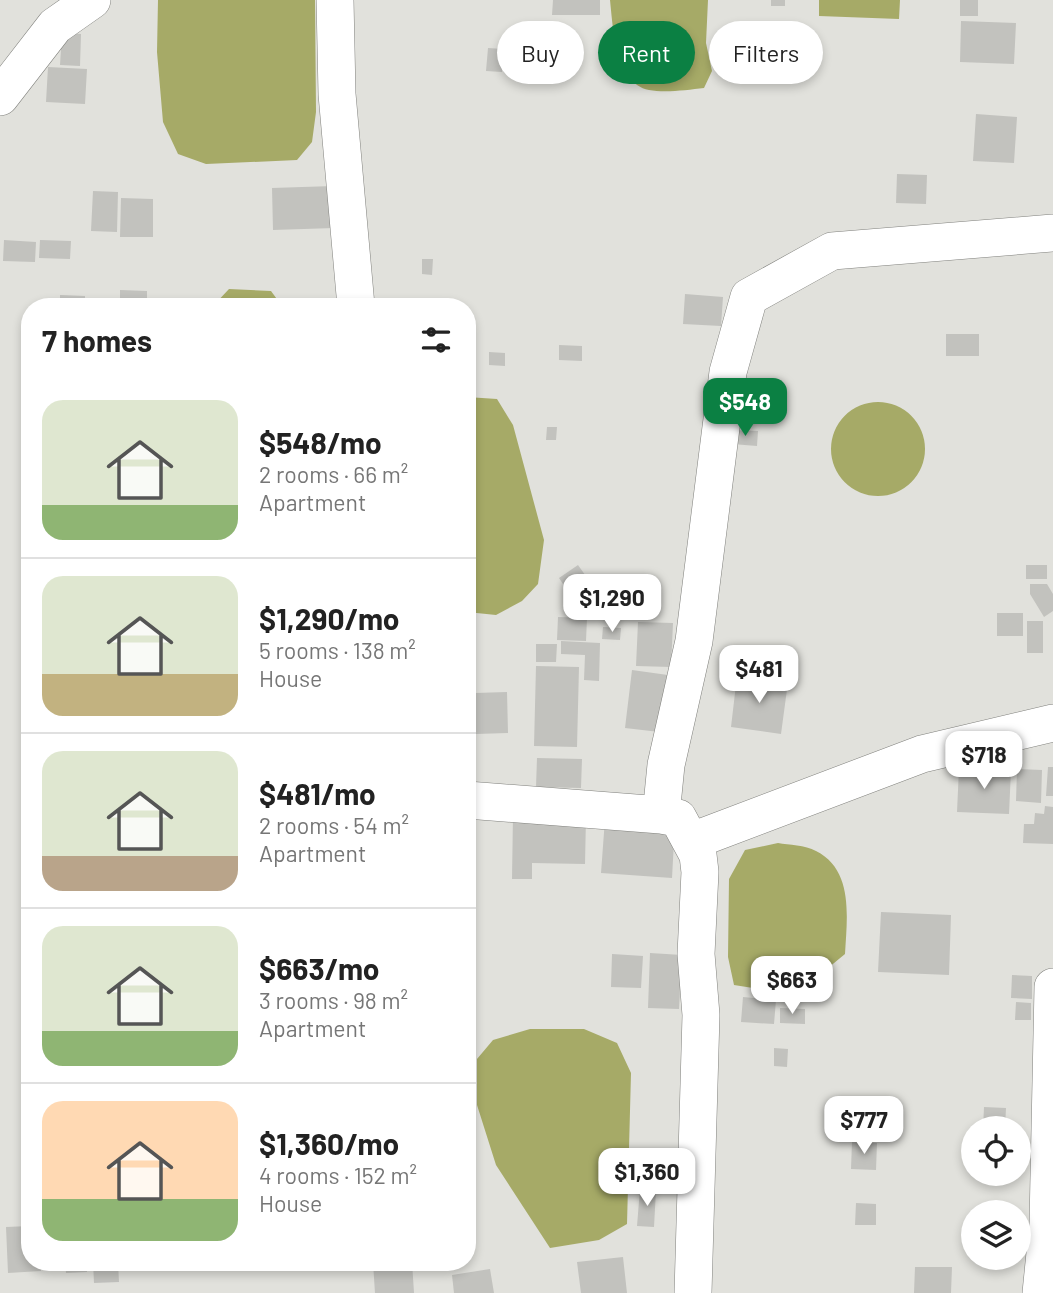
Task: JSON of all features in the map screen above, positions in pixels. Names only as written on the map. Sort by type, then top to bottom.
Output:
[{"type":"street","points":[[0,97],[55,26],[92,0]]},
{"type":"street","points":[[335,0],[337,94],[355,298]]},
{"type":"street","points":[[661,814],[666,765],[694,641],[728,372],[750,297],[832,251],[1053,233]]},
{"type":"street","points":[[692,841],[922,754],[1053,723]]},
{"type":"street","points":[[476,801],[661,814],[678,818],[692,841],[698,855],[700,872],[696,954],[701,1016],[693,1293]]},
{"type":"street","points":[[1041,1293],[1048,1223],[1053,987]]},
{"type":"shaded area","points":[[158,0],[315,0],[316,112],[312,142],[297,160],[206,164],[178,154],[163,122],[157,52]]},
{"type":"shaded area","points":[[610,0],[708,0],[706,43],[709,77],[704,88],[662,91],[649,90],[637,84],[695,84],[695,21],[613,21]]},
{"type":"shaded area","points":[[819,0],[900,0],[899,19],[819,16]]},
{"type":"shaded area","points":[[229,289],[271,291],[276,298],[221,298]]},
{"type":"shaded area","points":[[476,398],[497,399],[513,425],[544,540],[538,584],[522,601],[496,615],[476,613]]},
{"type":"shaded area","points":[[869,402],[887,402],[912,415],[922,431],[925,449],[922,467],[912,483],[887,496],[869,496],[844,483],[831,458],[831,440],[844,415]]},
{"type":"shaded area","points":[[778,843],[816,851],[828,859],[837,870],[846,896],[845,954],[811,982],[765,990],[734,985],[728,957],[729,879],[745,850]]},
{"type":"shaded area","points":[[530,1029],[584,1029],[617,1043],[631,1073],[627,1224],[599,1240],[550,1248],[496,1165],[477,1105],[477,1059],[493,1040]]},
{"type":"building","points":[[553,0],[600,0],[600,15],[552,15]]},
{"type":"building","points":[[771,0],[785,0],[785,6],[771,6]]},
{"type":"building","points":[[960,0],[978,0],[978,16],[960,16]]},
{"type":"building","points":[[961,21],[1016,23],[1014,64],[960,62]]},
{"type":"building","points":[[62,33],[81,34],[80,66],[60,65]]},
{"type":"building","points":[[488,48],[497,49],[497,72],[486,71]]},
{"type":"building","points":[[48,67],[87,69],[85,104],[46,102]]},
{"type":"building","points":[[976,114],[1017,117],[1014,163],[973,161]]},
{"type":"building","points":[[897,174],[927,175],[926,204],[896,203]]},
{"type":"building","points":[[333,186],[334,228],[273,230],[272,188]]},
{"type":"building","points":[[93,191],[118,192],[117,232],[91,231]]},
{"type":"building","points":[[121,198],[153,199],[153,237],[120,237]]},
{"type":"building","points":[[4,240],[36,242],[35,262],[3,261]]},
{"type":"building","points":[[40,240],[71,241],[70,259],[39,258]]},
{"type":"building","points":[[422,259],[433,259],[432,275],[422,274]]},
{"type":"building","points":[[120,290],[147,291],[147,298],[120,298]]},
{"type":"building","points":[[685,294],[723,297],[721,326],[683,324]]},
{"type":"building","points":[[60,295],[85,296],[85,298],[60,298]]},
{"type":"building","points":[[946,334],[979,334],[979,356],[946,356]]},
{"type":"building","points":[[559,345],[582,346],[582,361],[559,360]]},
{"type":"building","points":[[489,352],[505,353],[505,366],[489,365]]},
{"type":"building","points":[[547,427],[557,427],[556,440],[546,440]]},
{"type":"building","points":[[732,430],[758,431],[757,446],[732,444]]},
{"type":"building","points":[[578,565],[593,586],[573,599],[559,578]]},
{"type":"building","points":[[1026,565],[1047,565],[1047,579],[1026,579]]},
{"type":"building","points":[[1030,584],[1047,584],[1053,594],[1053,611],[1044,617],[1030,594]]},
{"type":"building","points":[[997,613],[1023,613],[1023,636],[997,636]]},
{"type":"building","points":[[558,617],[587,618],[586,641],[557,640]]},
{"type":"building","points":[[1027,621],[1043,621],[1043,653],[1027,653]]},
{"type":"building","points":[[638,622],[673,623],[671,667],[636,666]]},
{"type":"building","points":[[603,627],[621,628],[620,640],[602,639]]},
{"type":"building","points":[[561,641],[600,643],[599,681],[584,680],[585,655],[561,654]]},
{"type":"building","points":[[536,644],[557,644],[556,662],[536,662]]},
{"type":"building","points":[[536,666],[579,667],[577,747],[534,746]]},
{"type":"building","points":[[632,670],[675,676],[668,733],[625,728]]},
{"type":"building","points":[[737,676],[788,682],[781,734],[731,727]]},
{"type":"building","points":[[507,692],[508,733],[476,734],[476,693]]},
{"type":"building","points":[[537,758],[582,759],[581,788],[536,787]]},
{"type":"building","points":[[1048,767],[1053,767],[1053,796],[1046,796]]},
{"type":"building","points":[[959,768],[1011,770],[1009,814],[957,812]]},
{"type":"building","points":[[1017,769],[1042,770],[1041,803],[1016,801]]},
{"type":"building","points":[[1045,806],[1053,807],[1053,844],[1023,843],[1024,824],[1034,824],[1035,813],[1044,814]]},
{"type":"building","points":[[513,815],[586,817],[585,864],[532,863],[532,879],[512,879]]},
{"type":"building","points":[[605,819],[675,823],[672,878],[601,873]]},
{"type":"building","points":[[881,912],[951,915],[949,975],[878,972]]},
{"type":"building","points":[[650,953],[682,955],[679,1009],[648,1008]]},
{"type":"building","points":[[612,954],[643,956],[641,988],[611,987]]},
{"type":"building","points":[[1012,975],[1032,976],[1032,999],[1011,998]]},
{"type":"building","points":[[743,997],[776,1000],[774,1024],[741,1022]]},
{"type":"building","points":[[1016,1002],[1031,1003],[1031,1020],[1015,1020]]},
{"type":"building","points":[[780,1008],[805,1009],[805,1024],[780,1023]]},
{"type":"building","points":[[774,1048],[788,1049],[787,1067],[774,1066]]},
{"type":"building","points":[[984,1107],[1006,1108],[1006,1116],[984,1116]]},
{"type":"building","points":[[852,1142],[877,1143],[876,1170],[851,1169]]},
{"type":"building","points":[[640,1189],[656,1190],[654,1227],[637,1226]]},
{"type":"building","points":[[856,1203],[876,1204],[876,1225],[855,1225]]},
{"type":"building","points":[[21,1226],[21,1271],[41,1271],[8,1273],[6,1227]]},
{"type":"building","points":[[623,1257],[627,1293],[581,1293],[577,1262]]},
{"type":"building","points":[[915,1267],[952,1267],[951,1293],[914,1293]]},
{"type":"building","points":[[490,1269],[494,1293],[454,1293],[452,1275]]},
{"type":"building","points":[[66,1271],[87,1272],[66,1273]]},
{"type":"building","points":[[93,1271],[118,1271],[119,1282],[94,1283]]},
{"type":"building","points":[[374,1271],[413,1271],[414,1293],[375,1293]]}]
